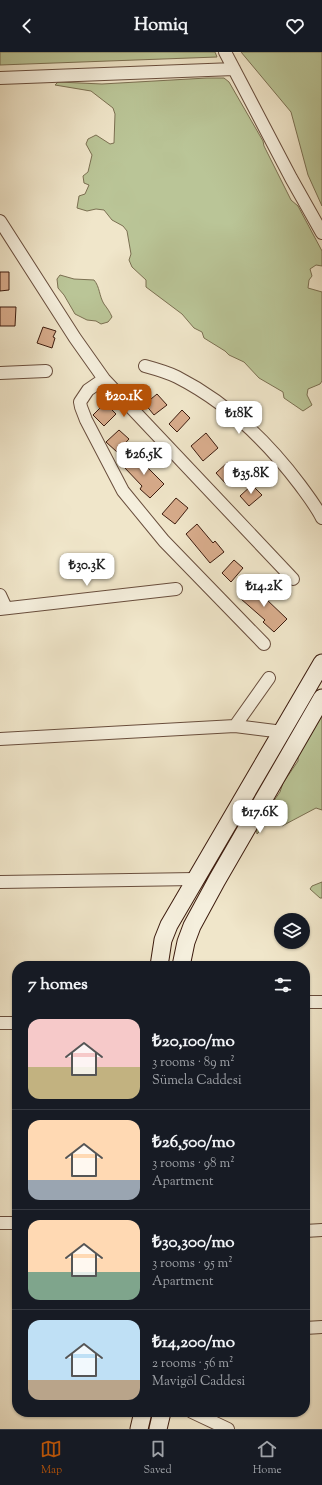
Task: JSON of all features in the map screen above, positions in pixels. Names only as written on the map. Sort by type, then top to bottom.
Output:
[{"type":"main road","points":[[160,961],[163,940],[169,925],[322,663]]},
{"type":"main road","points":[[182,961],[186,942],[192,926],[322,698]]},
{"type":"main road","points":[[139,1429],[142,1417]]},
{"type":"main road","points":[[158,1429],[161,1417]]},
{"type":"street","points":[[225,52],[291,178],[322,233]]},
{"type":"street","points":[[0,78],[234,69]]},
{"type":"street","points":[[0,221],[104,379],[293,579]]},
{"type":"street","points":[[145,366],[176,377],[234,414],[263,442],[290,472],[318,509],[322,518]]},
{"type":"street","points":[[0,373],[46,371]]},
{"type":"street","points":[[104,379],[88,390],[80,402],[86,420],[123,491],[164,541],[264,644]]},
{"type":"street","points":[[0,595],[3,609],[176,588]]},
{"type":"street","points":[[235,726],[268,678]]},
{"type":"street","points":[[0,739],[235,726],[283,732]]},
{"type":"street","points":[[0,882],[195,879]]},
{"type":"street","points":[[310,1002],[322,1002]]},
{"type":"street","points":[[0,1023],[12,1023]]},
{"type":"street","points":[[0,1223],[12,1223]]},
{"type":"street","points":[[310,1231],[322,1230]]},
{"type":"street","points":[[310,1328],[322,1327]]},
{"type":"street","points":[[203,1417],[228,1429]]},
{"type":"green space","points":[[0,52],[215,52],[217,57],[0,65]]},
{"type":"green space","points":[[241,52],[322,52],[322,206],[308,175],[291,112]]},
{"type":"green space","points":[[224,78],[229,82],[263,141],[264,146],[291,200],[298,206],[322,251],[322,266],[316,265],[310,269],[312,276],[309,280],[308,288],[322,292],[322,381],[320,384],[308,389],[307,395],[312,405],[303,411],[284,398],[283,392],[259,378],[244,362],[229,355],[204,338],[202,332],[194,328],[182,314],[146,287],[146,280],[132,267],[129,260],[131,254],[127,231],[123,226],[112,220],[104,210],[96,209],[87,211],[77,208],[79,196],[85,194],[89,185],[84,183],[83,176],[88,172],[92,155],[86,144],[88,139],[96,135],[110,144],[114,143],[115,114],[113,108],[91,91],[55,85],[58,82],[102,84]]},
{"type":"green space","points":[[60,275],[74,279],[94,280],[102,301],[112,317],[108,322],[101,324],[96,321],[87,320],[75,314],[58,288],[57,279]]},
{"type":"green space","points":[[322,710],[322,810],[316,808],[282,826],[281,820],[275,816],[257,834],[256,826],[280,792],[283,783],[298,761],[298,754]]},
{"type":"green space","points":[[322,882],[322,898],[320,898],[310,889],[312,886]]},
{"type":"building","points":[[0,272],[9,272],[9,290],[0,291]]},
{"type":"building","points":[[0,307],[16,307],[15,326],[0,326]]},
{"type":"building","points":[[43,327],[56,331],[53,337],[55,338],[52,348],[37,343]]},
{"type":"building","points":[[157,394],[167,405],[154,415],[145,404]]},
{"type":"building","points":[[105,403],[116,414],[104,426],[93,415]]},
{"type":"building","points":[[182,410],[190,418],[177,432],[169,424]]},
{"type":"building","points":[[119,430],[129,439],[117,452],[106,442]]},
{"type":"building","points":[[206,433],[218,448],[203,461],[191,446]]},
{"type":"building","points":[[138,454],[147,463],[145,465],[164,484],[150,498],[140,489],[142,486],[124,467]]},
{"type":"building","points":[[228,462],[238,473],[226,484],[216,473]]},
{"type":"building","points":[[252,485],[262,495],[249,506],[240,496]]},
{"type":"building","points":[[176,498],[188,508],[175,524],[162,514]]},
{"type":"building","points":[[197,524],[213,543],[215,541],[224,552],[210,563],[186,534]]},
{"type":"building","points":[[234,560],[243,568],[231,582],[222,573]]},
{"type":"building","points":[[255,584],[267,596],[265,598],[287,619],[274,632],[263,622],[265,620],[241,599]]}]
